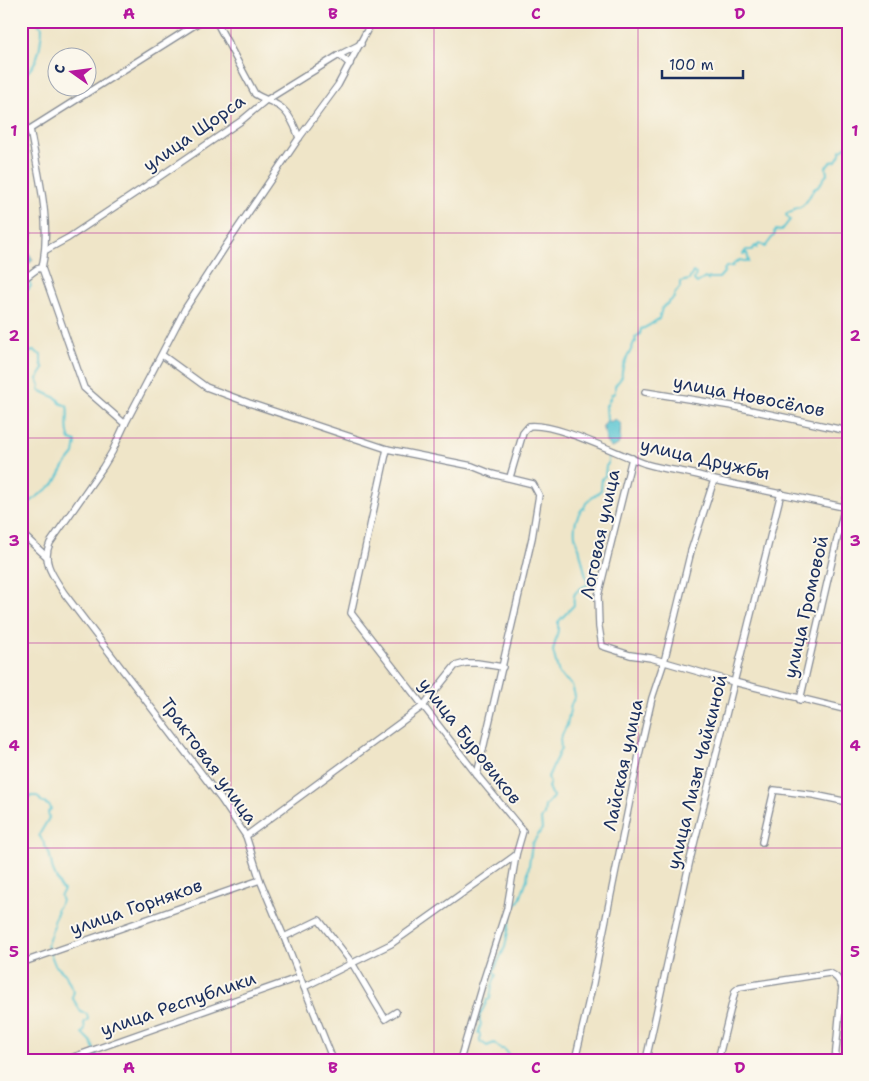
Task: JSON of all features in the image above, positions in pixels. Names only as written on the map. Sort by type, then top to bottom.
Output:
[{"type":"street","points":[[21,130],[30,129],[202,21]]},
{"type":"street","points":[[216,21],[255,94],[265,101],[278,105],[292,120],[299,138]]},
{"type":"street","points":[[46,556],[50,543],[103,467],[185,309],[226,244],[338,85],[362,44],[372,21]]},
{"type":"street","name":"улица Щорса","points":[[46,250],[68,238],[241,121],[265,101],[339,55],[362,44]]},
{"type":"street","points":[[339,55],[350,64]]},
{"type":"street","points":[[30,129],[44,200],[46,250],[42,268],[84,388],[125,424]]},
{"type":"street","points":[[21,280],[37,269],[42,268]]},
{"type":"street","points":[[162,355],[206,387],[387,449],[472,466],[492,474],[534,484],[539,495],[532,538],[477,775]]},
{"type":"street","name":"улица Новосёлов","points":[[645,392],[732,406],[848,431]]},
{"type":"street","name":"улица Дружбы","points":[[510,478],[523,433],[529,426],[537,425],[559,431],[646,464],[846,507]]},
{"type":"street","name":"улица Буровиков","points":[[387,449],[351,613],[523,831],[516,855],[507,908],[460,1060]]},
{"type":"street","name":"Логовая улица","points":[[632,458],[598,596],[599,627],[602,646],[630,655],[664,662]]},
{"type":"street","name":"Лайская улица","points":[[575,1060],[652,698],[664,662],[691,551],[714,480]]},
{"type":"street","name":"улица Громовой","points":[[800,700],[848,492]]},
{"type":"street","name":"улица Лизы Чайкиной","points":[[646,1060],[690,860],[781,493]]},
{"type":"street","name":"Трактовая улица","points":[[21,533],[46,556],[50,570],[64,593],[221,799],[246,836],[260,880],[333,1060]]},
{"type":"street","points":[[36,545],[50,543]]},
{"type":"street","points":[[246,836],[423,706],[455,666],[466,662],[477,662],[503,667]]},
{"type":"street","points":[[664,662],[800,700],[848,710]]},
{"type":"street","points":[[762,842],[774,790],[848,802]]},
{"type":"street","points":[[304,987],[390,944],[516,855]]},
{"type":"street","name":"улица Горняков","points":[[21,963],[260,880]]},
{"type":"street","points":[[284,937],[319,920],[352,963],[385,1019],[396,1012]]},
{"type":"street","points":[[718,1060],[735,991],[740,987],[829,973],[839,980],[842,987],[836,1060]]},
{"type":"street","name":"улица Республики","points":[[65,1060],[300,977]]},
{"type":"water","points":[[21,226],[33,233],[32,241],[27,250],[33,260],[26,266],[23,275],[21,275]]},
{"type":"water","points":[[615,419],[621,424],[621,438],[618,445],[611,448],[606,442],[605,431],[602,428],[607,420],[610,422]]},
{"type":"waterway","points":[[21,83],[24,75],[35,62],[41,43],[42,27],[36,22]]},
{"type":"waterway","points":[[607,420],[606,405],[612,394],[615,393],[615,386],[622,377],[624,364],[634,342],[636,342],[635,338],[640,334],[641,329],[659,319],[662,308],[675,297],[674,295],[680,287],[680,282],[689,280],[693,272],[696,274],[694,280],[697,283],[705,278],[708,280],[709,278],[719,278],[726,267],[733,266],[734,263],[740,260],[749,262],[747,253],[743,254],[746,250],[752,250],[755,246],[757,248],[760,243],[765,247],[775,234],[774,232],[776,230],[781,231],[790,220],[786,215],[787,213],[806,203],[814,189],[818,187],[827,174],[826,167],[831,162],[836,161],[840,151],[848,145]]},
{"type":"waterway","points":[[21,173],[32,180],[27,198],[27,209],[21,220]]},
{"type":"waterway","points":[[21,509],[55,483],[74,454],[76,442],[70,440],[68,435],[67,406],[60,403],[58,399],[39,390],[40,385],[37,379],[44,369],[41,363],[41,355],[34,351],[30,352],[26,347],[22,319],[26,304],[26,292],[31,286],[25,271]]},
{"type":"waterway","points":[[508,1060],[509,1055],[504,1049],[501,1049],[494,1043],[487,1046],[480,1041],[480,1034],[478,1033],[481,1024],[480,1018],[487,1000],[490,999],[496,975],[493,972],[505,947],[512,910],[520,899],[527,879],[532,844],[542,829],[541,819],[544,815],[545,806],[554,796],[548,787],[550,783],[548,777],[561,748],[560,739],[567,725],[575,696],[572,685],[559,674],[553,651],[558,622],[574,605],[574,595],[588,585],[580,548],[576,542],[575,524],[586,503],[601,490],[602,478],[605,476],[609,454]]},
{"type":"waterway","points":[[21,785],[23,785],[29,797],[37,796],[42,802],[50,806],[51,809],[48,812],[49,818],[39,835],[49,852],[53,871],[61,888],[64,890],[60,896],[62,901],[56,910],[57,913],[53,921],[54,925],[47,945],[55,965],[65,974],[74,992],[72,997],[81,1012],[87,1014],[88,1019],[84,1023],[85,1030],[82,1033],[91,1042],[99,1060]]},
{"type":"railway","points":[[21,35],[25,21]]}]
